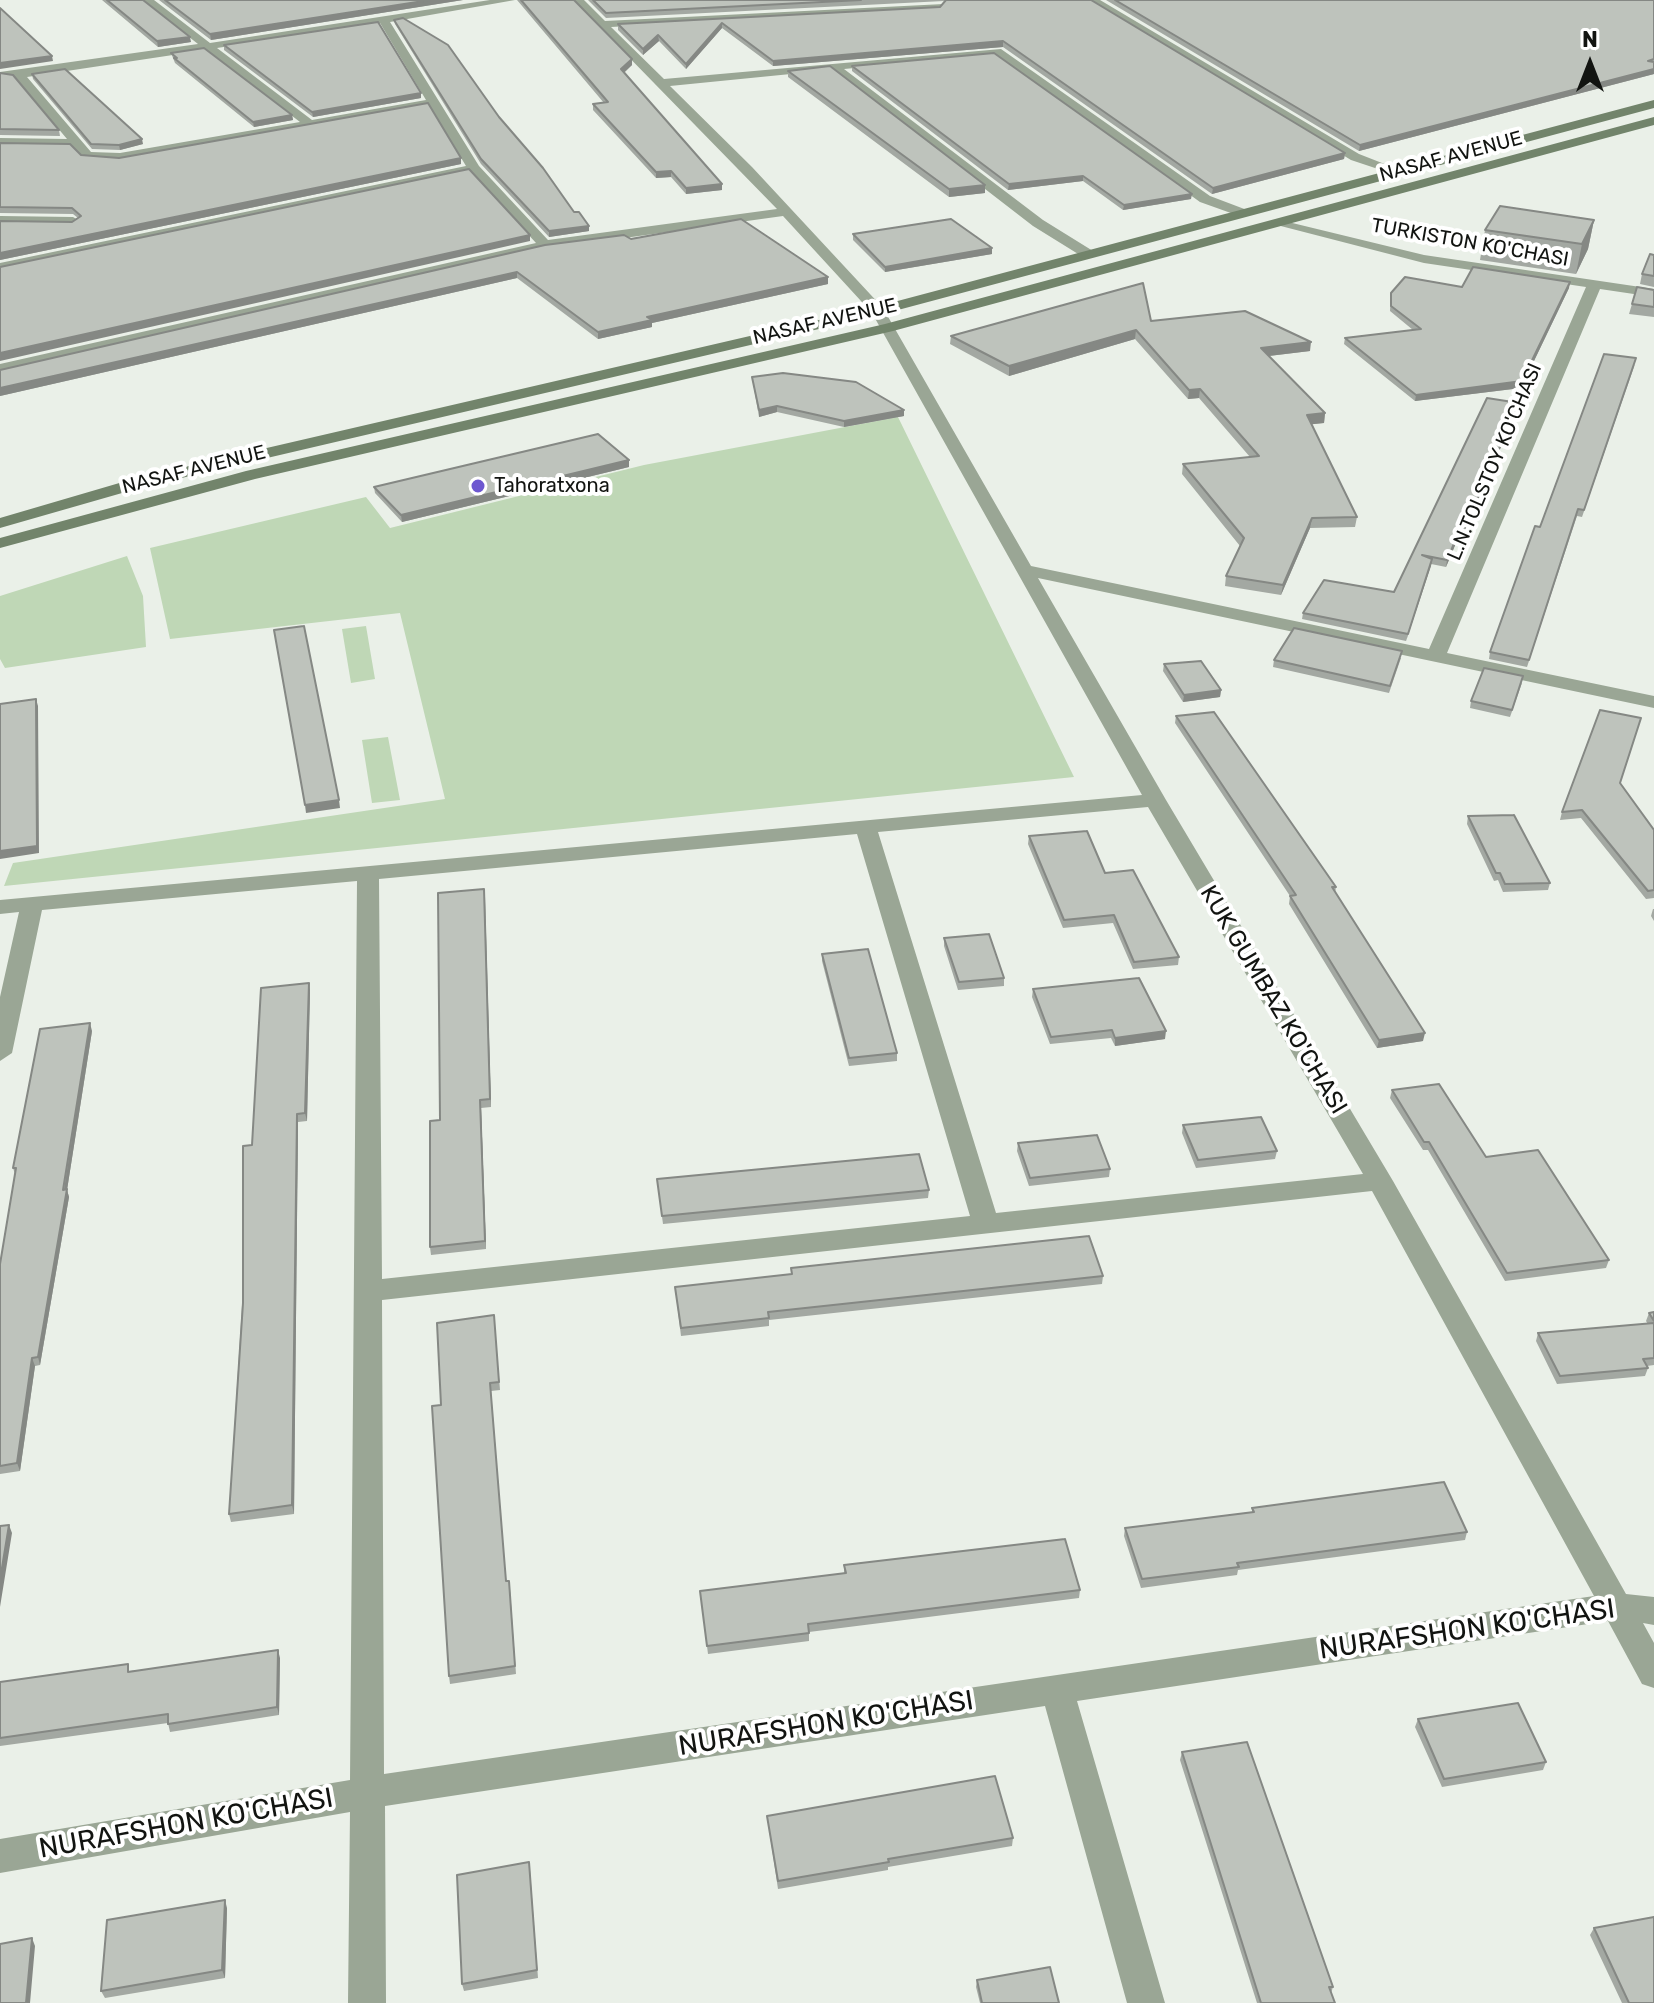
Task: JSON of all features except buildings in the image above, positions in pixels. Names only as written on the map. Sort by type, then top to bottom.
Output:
[{"type":"main road","name":"NASAF AVENUE","points":[[0,523],[139,483],[883,320],[1088,254],[1654,104]]},
{"type":"main road","name":"NASAF AVENUE","points":[[0,543],[252,475],[1280,224],[1654,121]]},
{"type":"street","points":[[147,0],[310,124]]},
{"type":"street","points":[[0,75],[19,75],[510,0]]},
{"type":"street","name":"KUK GUMBAZ KO'CHASI","points":[[578,0],[785,212],[883,320],[1155,800],[1380,1181],[1654,1674]]},
{"type":"street","points":[[1093,0],[1355,157],[1399,172]]},
{"type":"street","points":[[602,24],[940,6]]},
{"type":"street","points":[[383,19],[474,168],[545,245]]},
{"type":"street","points":[[661,83],[997,51],[1205,199],[1242,213]]},
{"type":"street","points":[[833,66],[1038,223],[1088,254]]},
{"type":"street","points":[[19,75],[87,155],[120,157],[433,102]]},
{"type":"street","points":[[0,142],[77,143]]},
{"type":"street","points":[[0,267],[474,168]]},
{"type":"street","points":[[0,369],[545,245],[785,212]]},
{"type":"street","points":[[0,220],[73,221]]},
{"type":"street","name":"TURKISTON KO'CHASI","points":[[1280,224],[1424,259],[1654,293]]},
{"type":"street","name":"L.N.TOLSTOY KO'CHASI","points":[[1436,656],[1595,284]]},
{"type":"street","points":[[1025,570],[1654,702]]},
{"type":"street","points":[[0,907],[1155,800]]},
{"type":"street","points":[[866,829],[986,1224]]},
{"type":"street","points":[[367,2003],[368,873]]},
{"type":"street","points":[[0,1053],[32,904]]},
{"type":"street","points":[[368,1291],[1380,1181]]},
{"type":"street","name":"NURAFSHON KO'CHASI","points":[[0,1856],[366,1793],[1617,1606],[1654,1611]]},
{"type":"street","points":[[1057,1690],[1146,2003]]},
{"type":"green space","points":[[898,417],[1074,777],[4,886],[13,863],[445,799],[400,613],[170,639],[150,548],[366,497],[390,528],[644,465]]},
{"type":"green space","points":[[127,556],[143,596],[146,647],[5,668],[0,659],[0,596]]},
{"type":"green space","points":[[366,626],[375,679],[351,683],[342,629]]},
{"type":"green space","points":[[388,737],[400,800],[372,803],[362,740]]},
{"type":"place","name":"Tahoratxona","points":[[478,486]]}]
